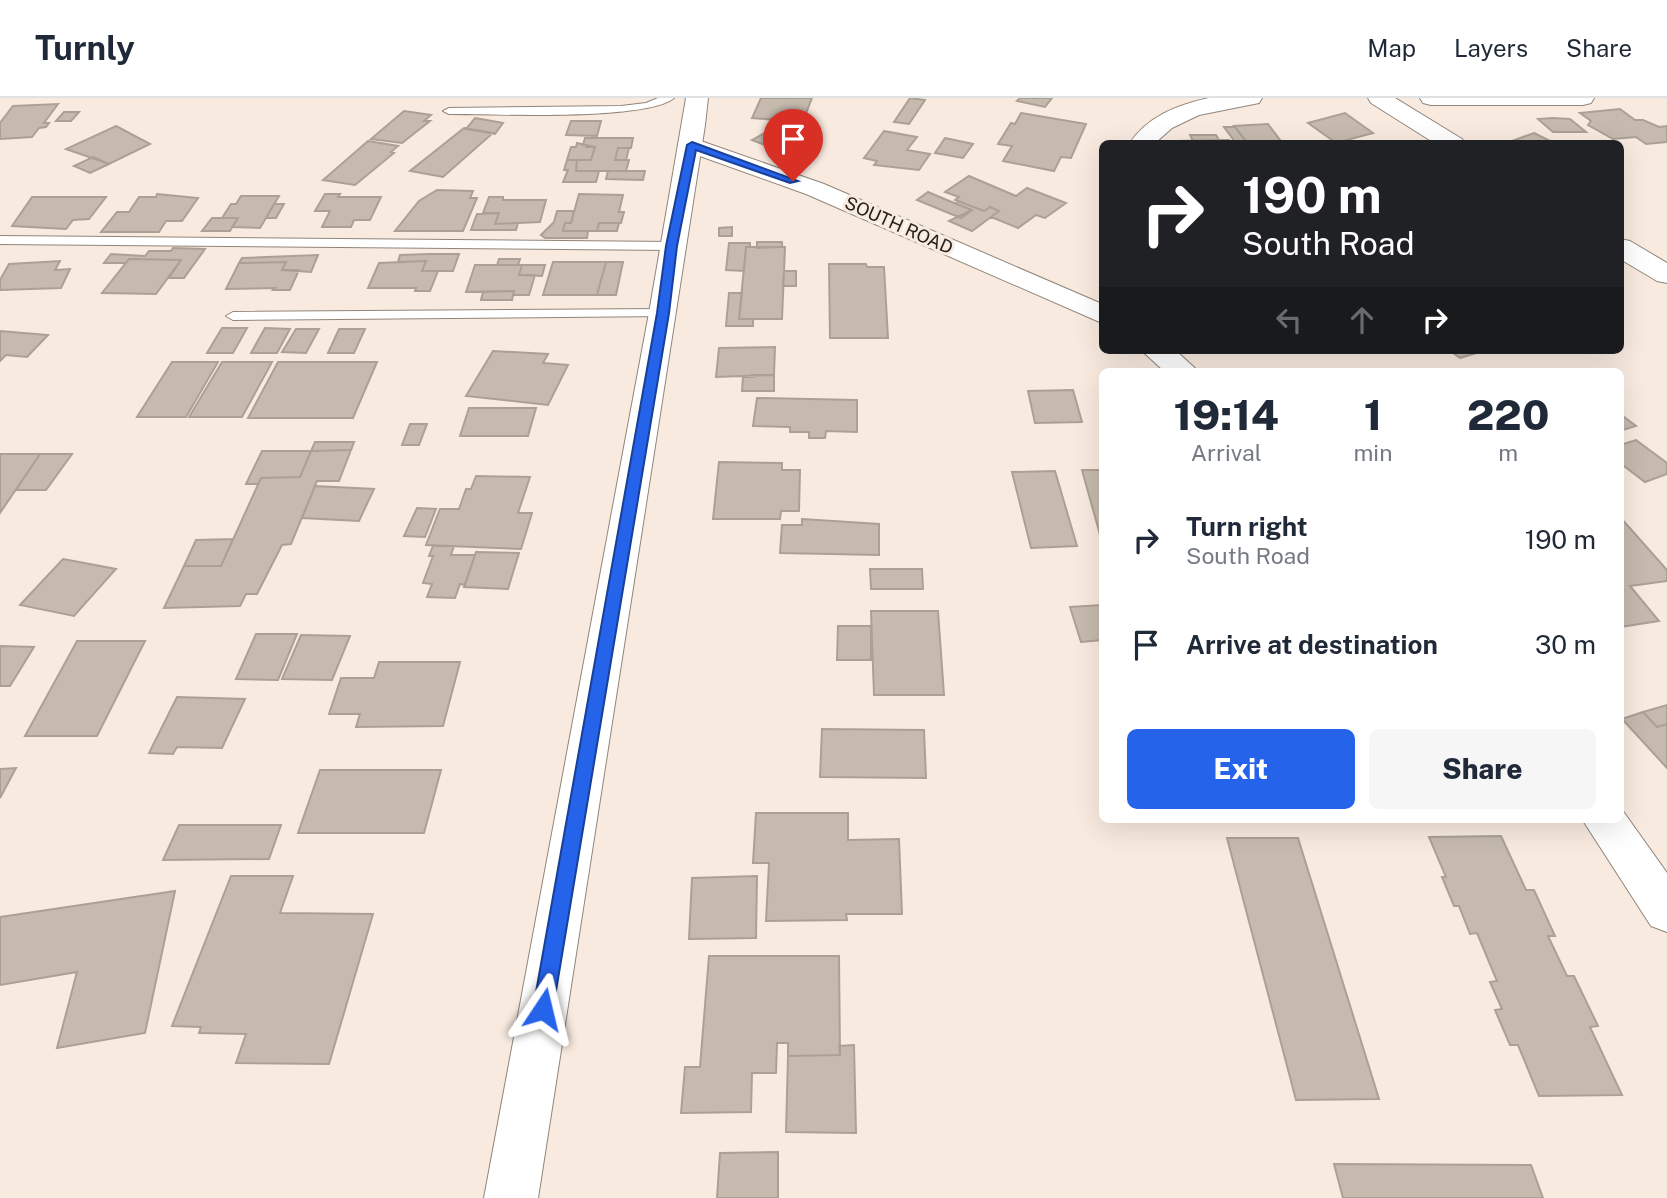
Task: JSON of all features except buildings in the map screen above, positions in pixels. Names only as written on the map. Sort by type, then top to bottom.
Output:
[{"type":"main road","points":[[511,1198],[663,313],[672,246],[692,145],[697,98]]},
{"type":"main road","points":[[1144,140],[1149,132],[1165,120],[1222,102],[1251,98]]},
{"type":"main road","points":[[1379,98],[1447,140]]},
{"type":"main road","points":[[1431,98],[1583,98]]},
{"type":"main road","name":"SOUTH ROAD","points":[[692,145],[815,189],[1099,311]]},
{"type":"main road","points":[[1624,249],[1667,275]]},
{"type":"main road","points":[[1161,354],[1179,368]]},
{"type":"main road","points":[[1607,823],[1667,911]]},
{"type":"lane","points":[[449,111],[621,109],[648,106],[668,98]]},
{"type":"lane","points":[[0,240],[672,246]]},
{"type":"lane","points":[[233,316],[663,313]]},
{"type":"route","points":[[543,1009],[663,313],[672,246],[692,145],[793,181]]}]
